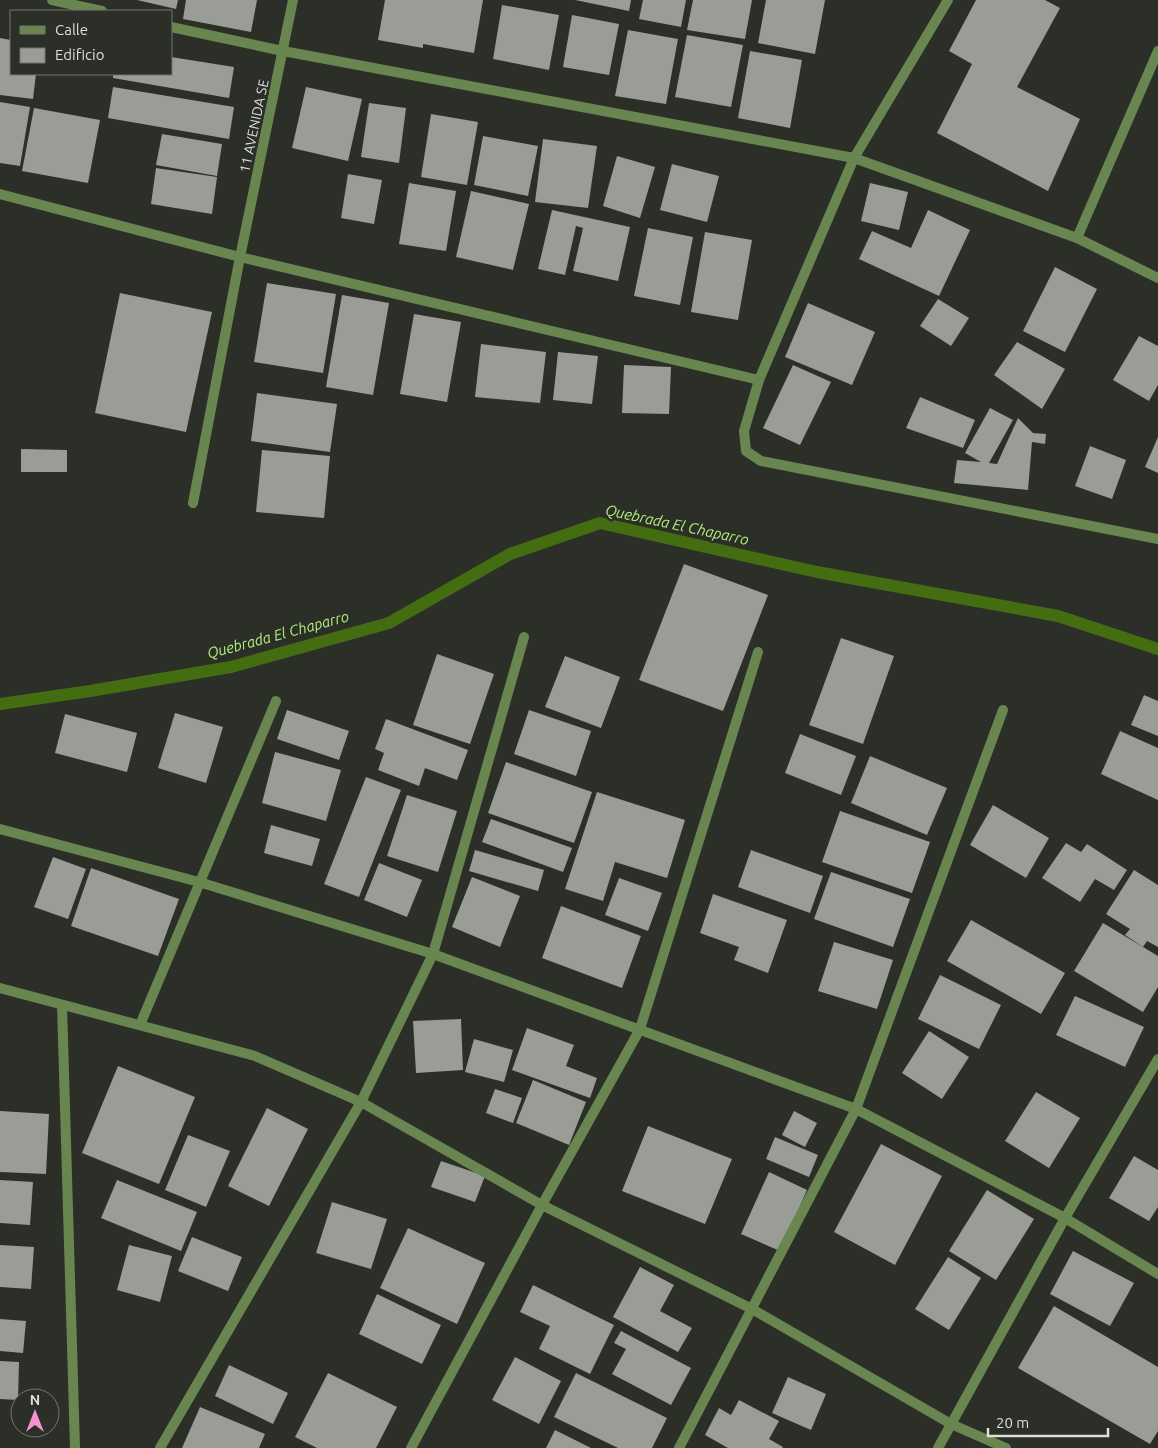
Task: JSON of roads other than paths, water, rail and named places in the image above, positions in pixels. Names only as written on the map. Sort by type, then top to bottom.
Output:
[{"type":"street","points":[[52,0],[97,10]]},
{"type":"street","name":"11 AVENIDA SE","points":[[193,503],[240,257],[294,0]]},
{"type":"street","points":[[947,0],[854,158],[759,380],[744,431],[746,451],[760,461],[1158,539]]},
{"type":"street","points":[[172,26],[284,51],[854,158],[1077,238],[1158,278]]},
{"type":"street","points":[[1077,238],[1158,51]]},
{"type":"street","points":[[0,194],[240,257],[759,380]]},
{"type":"street","points":[[160,1448],[360,1102],[433,954],[524,637]]},
{"type":"street","points":[[412,1448],[542,1205],[640,1029],[758,652]]},
{"type":"street","points":[[140,1025],[276,701]]},
{"type":"street","points":[[680,1448],[856,1109],[1003,710]]},
{"type":"street","points":[[0,829],[199,882],[433,954],[856,1109],[1065,1218],[1158,1274]]},
{"type":"street","points":[[0,988],[254,1056],[360,1102],[542,1205],[752,1309],[951,1424],[1006,1448]]},
{"type":"street","points":[[62,1005],[75,1448]]},
{"type":"street","points":[[938,1448],[1065,1218],[1158,1059]]},
{"type":"waterway","name":"Quebrada El Chaparro","points":[[0,704],[231,667],[389,623],[510,554],[600,523],[817,572],[1058,616],[1158,649]]}]
